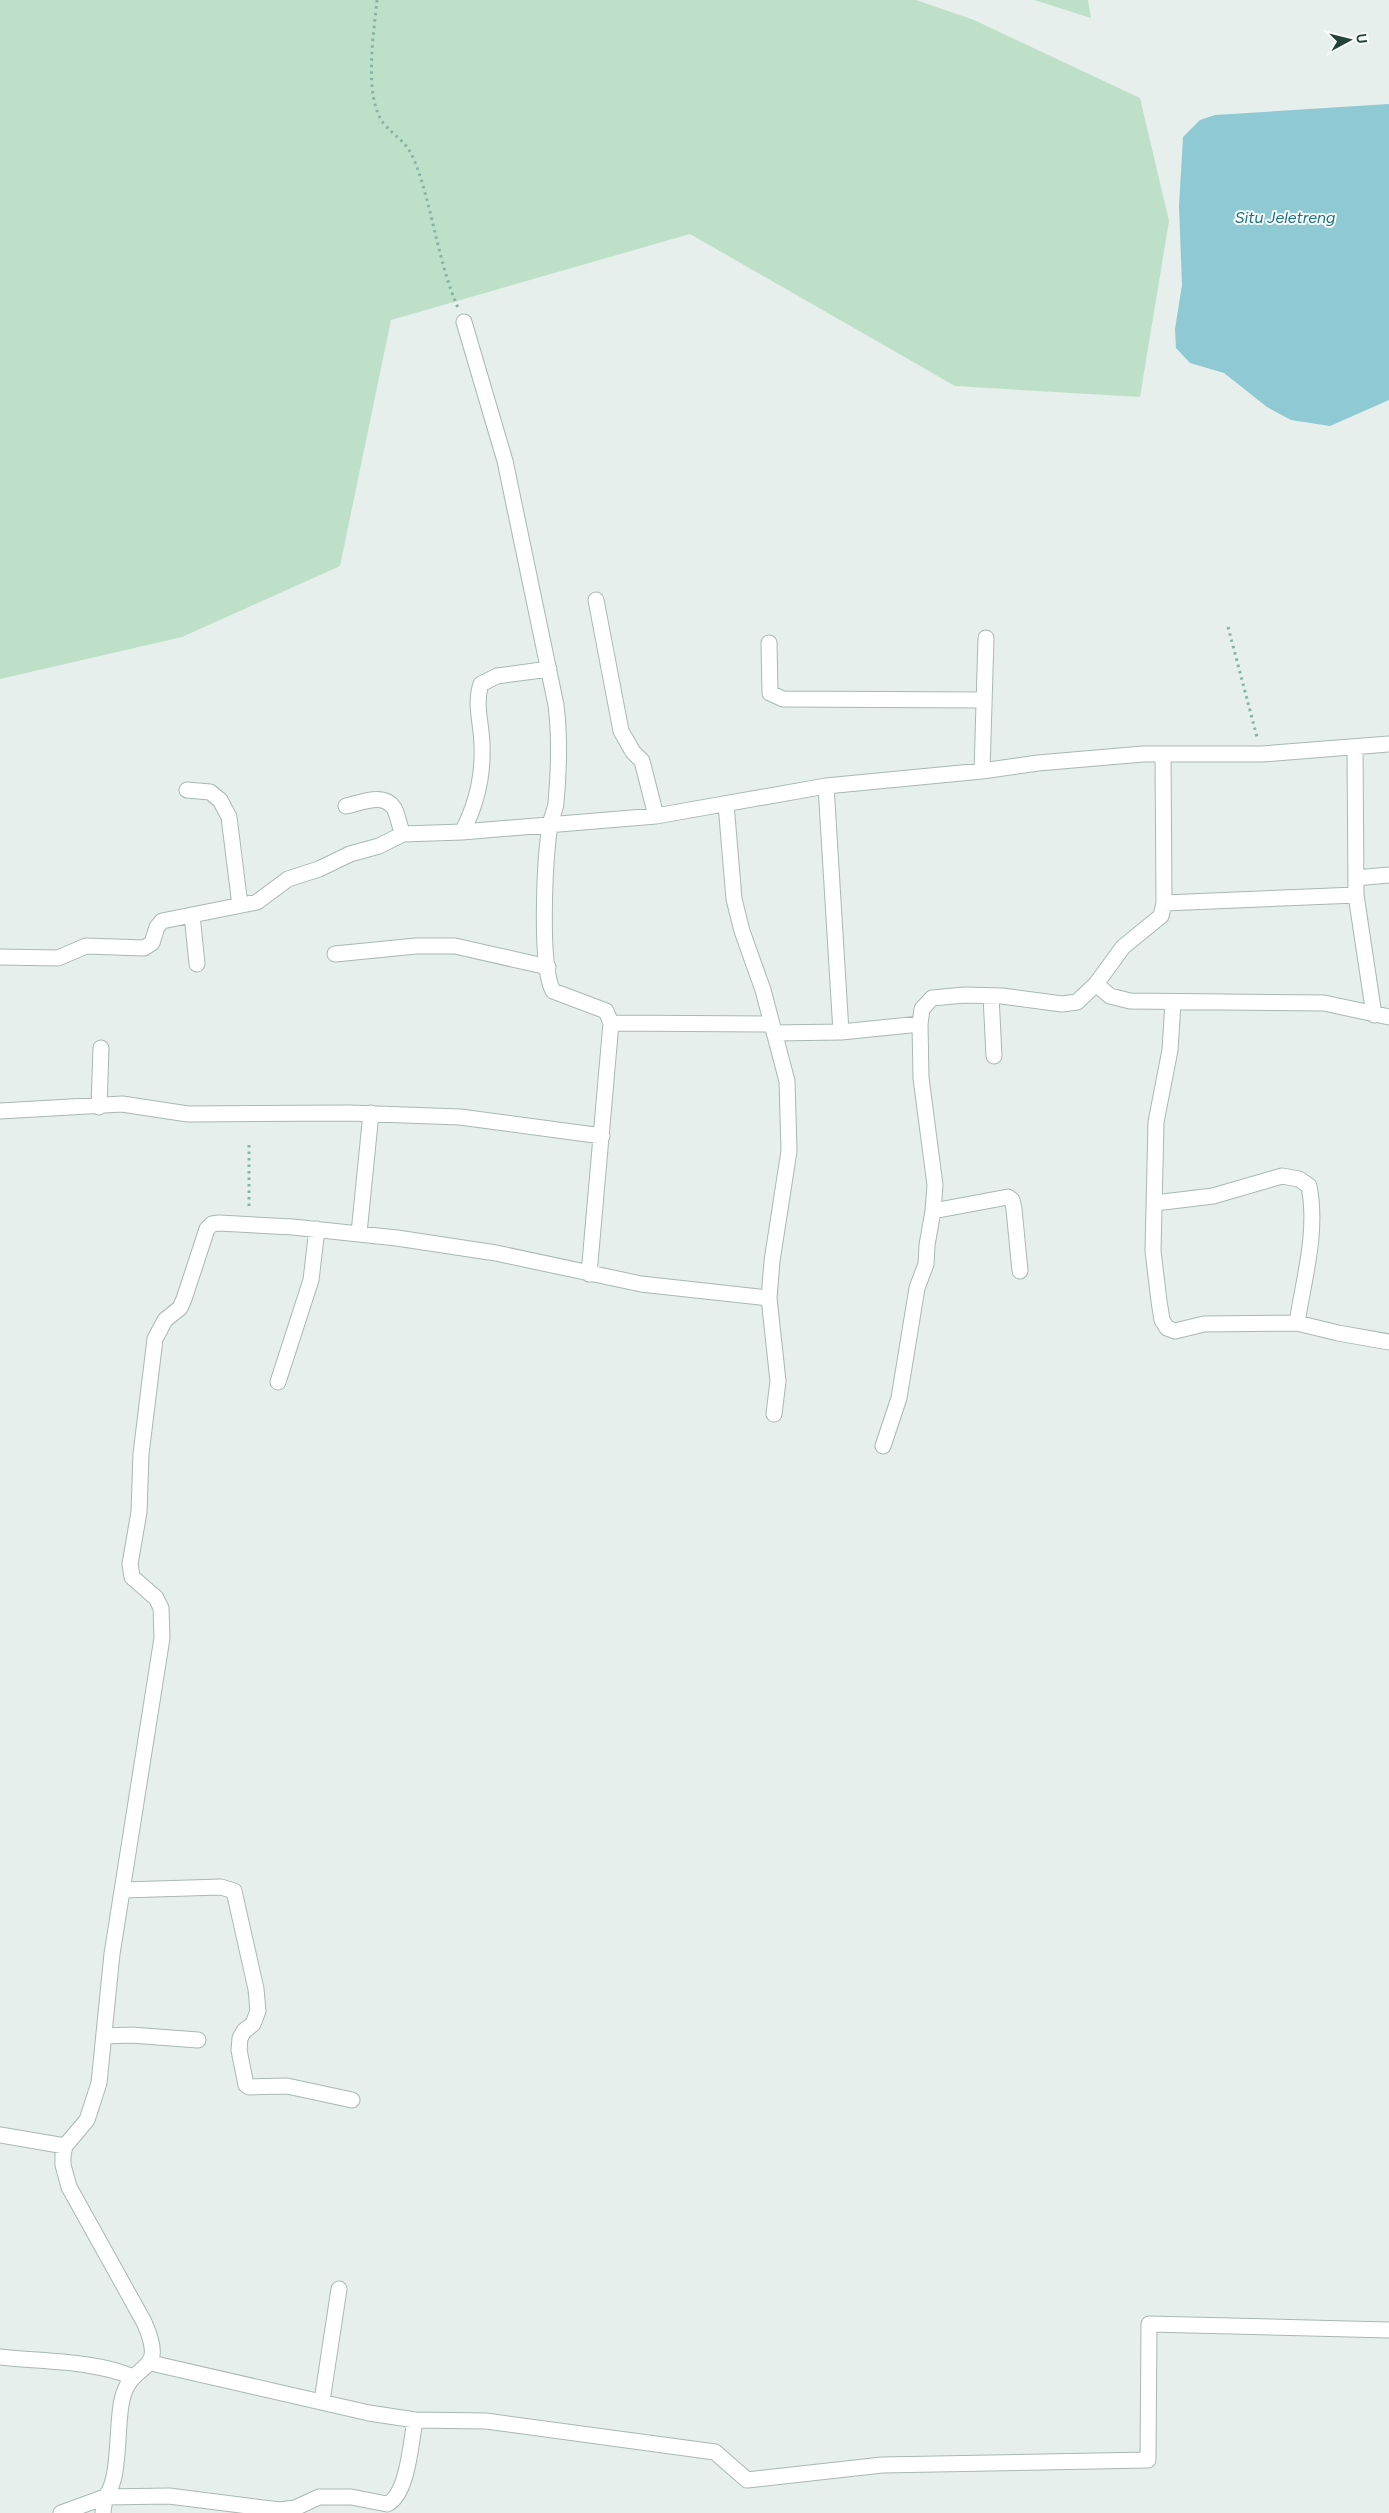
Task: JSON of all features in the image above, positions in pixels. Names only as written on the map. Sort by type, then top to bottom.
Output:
[{"type":"street","points":[[464,322],[505,461],[549,669],[559,732],[556,806],[550,824],[545,885],[549,983],[554,991],[606,1011],[611,1023],[602,1136],[590,1244],[589,1274]]},
{"type":"street","points":[[596,600],[621,731],[633,752],[642,761],[656,816]]},
{"type":"street","points":[[982,771],[986,638]]},
{"type":"street","points":[[769,643],[770,693],[783,699],[984,700]]},
{"type":"street","points":[[462,832],[471,815],[479,784],[482,747],[478,697],[481,684],[497,676],[549,669]]},
{"type":"street","points":[[0,958],[58,958],[86,946],[144,948],[152,942],[157,927],[162,921],[258,902],[288,879],[320,869],[350,854],[379,846],[402,834],[462,832],[656,816],[826,786],[982,771],[1038,763],[1164,754],[1262,754],[1389,744]]},
{"type":"street","points":[[1096,984],[1110,996],[1130,1001],[1173,1003],[1324,1003],[1382,1016],[1356,894],[1355,747]]},
{"type":"street","points":[[883,1446],[900,1398],[917,1288],[926,1264],[933,1211],[935,1185],[921,1086],[920,1024],[922,1009],[932,998],[991,996],[1071,1003],[1086,996],[1123,947],[1161,916],[1164,903],[1164,754]]},
{"type":"street","points":[[826,786],[841,1032]]},
{"type":"street","points":[[187,790],[210,792],[227,811],[240,905]]},
{"type":"street","points":[[346,806],[379,799],[388,802],[395,809],[402,834]]},
{"type":"street","points":[[726,804],[734,899],[773,1029],[786,1081],[789,1151],[772,1261],[769,1298],[778,1381],[774,1414]]},
{"type":"street","points":[[1356,878],[1389,874]]},
{"type":"street","points":[[1164,903],[1356,894]]},
{"type":"street","points":[[192,915],[197,964]]},
{"type":"street","points":[[335,954],[416,946],[455,946],[548,967]]},
{"type":"street","points":[[991,996],[994,1056]]},
{"type":"street","points":[[1173,1003],[1170,1050],[1156,1122],[1153,1251],[1162,1320],[1167,1328],[1174,1332],[1204,1324],[1297,1323],[1338,1334],[1389,1342]]},
{"type":"street","points":[[611,1023],[841,1032],[920,1024]]},
{"type":"street","points":[[99,1106],[102,1048]]},
{"type":"street","points":[[0,1111],[122,1104],[188,1114],[371,1114],[460,1117],[602,1136]]},
{"type":"street","points":[[359,1233],[371,1114]]},
{"type":"street","points":[[1155,1203],[1213,1196],[1282,1176],[1300,1179],[1309,1186],[1313,1221],[1312,1241],[1308,1253],[1297,1323]]},
{"type":"street","points":[[933,1211],[1008,1197],[1012,1200],[1014,1209],[1020,1271]]},
{"type":"street","points":[[103,2513],[105,2497],[109,2493],[115,2475],[116,2437],[122,2397],[126,2384],[151,2363],[154,2346],[144,2322],[69,2187],[63,2165],[65,2146],[82,2129],[94,2105],[99,2082],[112,1954],[162,1638],[161,1608],[156,1598],[136,1582],[130,1569],[139,1512],[141,1454],[155,1339],[165,1320],[180,1308],[207,1229],[212,1224],[219,1223],[359,1233],[496,1253],[589,1274],[651,1285],[769,1298]]},
{"type":"street","points":[[278,1382],[312,1280],[317,1229]]},
{"type":"street","points":[[123,1890],[221,1887],[234,1891],[256,1989],[258,2012],[253,2024],[244,2031],[240,2038],[239,2050],[246,2084],[249,2086],[287,2086],[352,2100]]},
{"type":"street","points":[[105,2036],[131,2035],[198,2040]]},
{"type":"street","points":[[0,2135],[65,2146]]},
{"type":"street","points":[[322,2401],[339,2289]]},
{"type":"street","points":[[151,2363],[415,2420],[486,2421],[715,2452],[747,2480],[882,2465],[1148,2460],[1149,2324],[1389,2330]]},
{"type":"street","points":[[0,2357],[95,2365],[133,2377]]},
{"type":"street","points":[[61,2513],[105,2497],[169,2496],[280,2510],[295,2508],[319,2498],[340,2496],[387,2504],[395,2497],[402,2484],[415,2420]]},
{"type":"path","points":[[377,0],[372,69],[377,112],[384,124],[401,138],[415,162],[441,264],[464,322]]},
{"type":"path","points":[[1228,627],[1262,754]]},
{"type":"path","points":[[249,1144],[250,1225]]},
{"type":"green space","points":[[0,0],[916,0],[974,20],[1140,98],[1169,221],[1140,397],[955,386],[690,234],[391,320],[340,566],[182,637],[0,679]]},
{"type":"green space","points":[[1034,0],[1088,0],[1091,18]]},
{"type":"water","name":"Situ Jeletreng","points":[[1389,104],[1389,400],[1330,426],[1291,420],[1267,407],[1224,373],[1190,363],[1176,348],[1175,329],[1182,285],[1179,206],[1183,137],[1200,120],[1215,115]]}]
